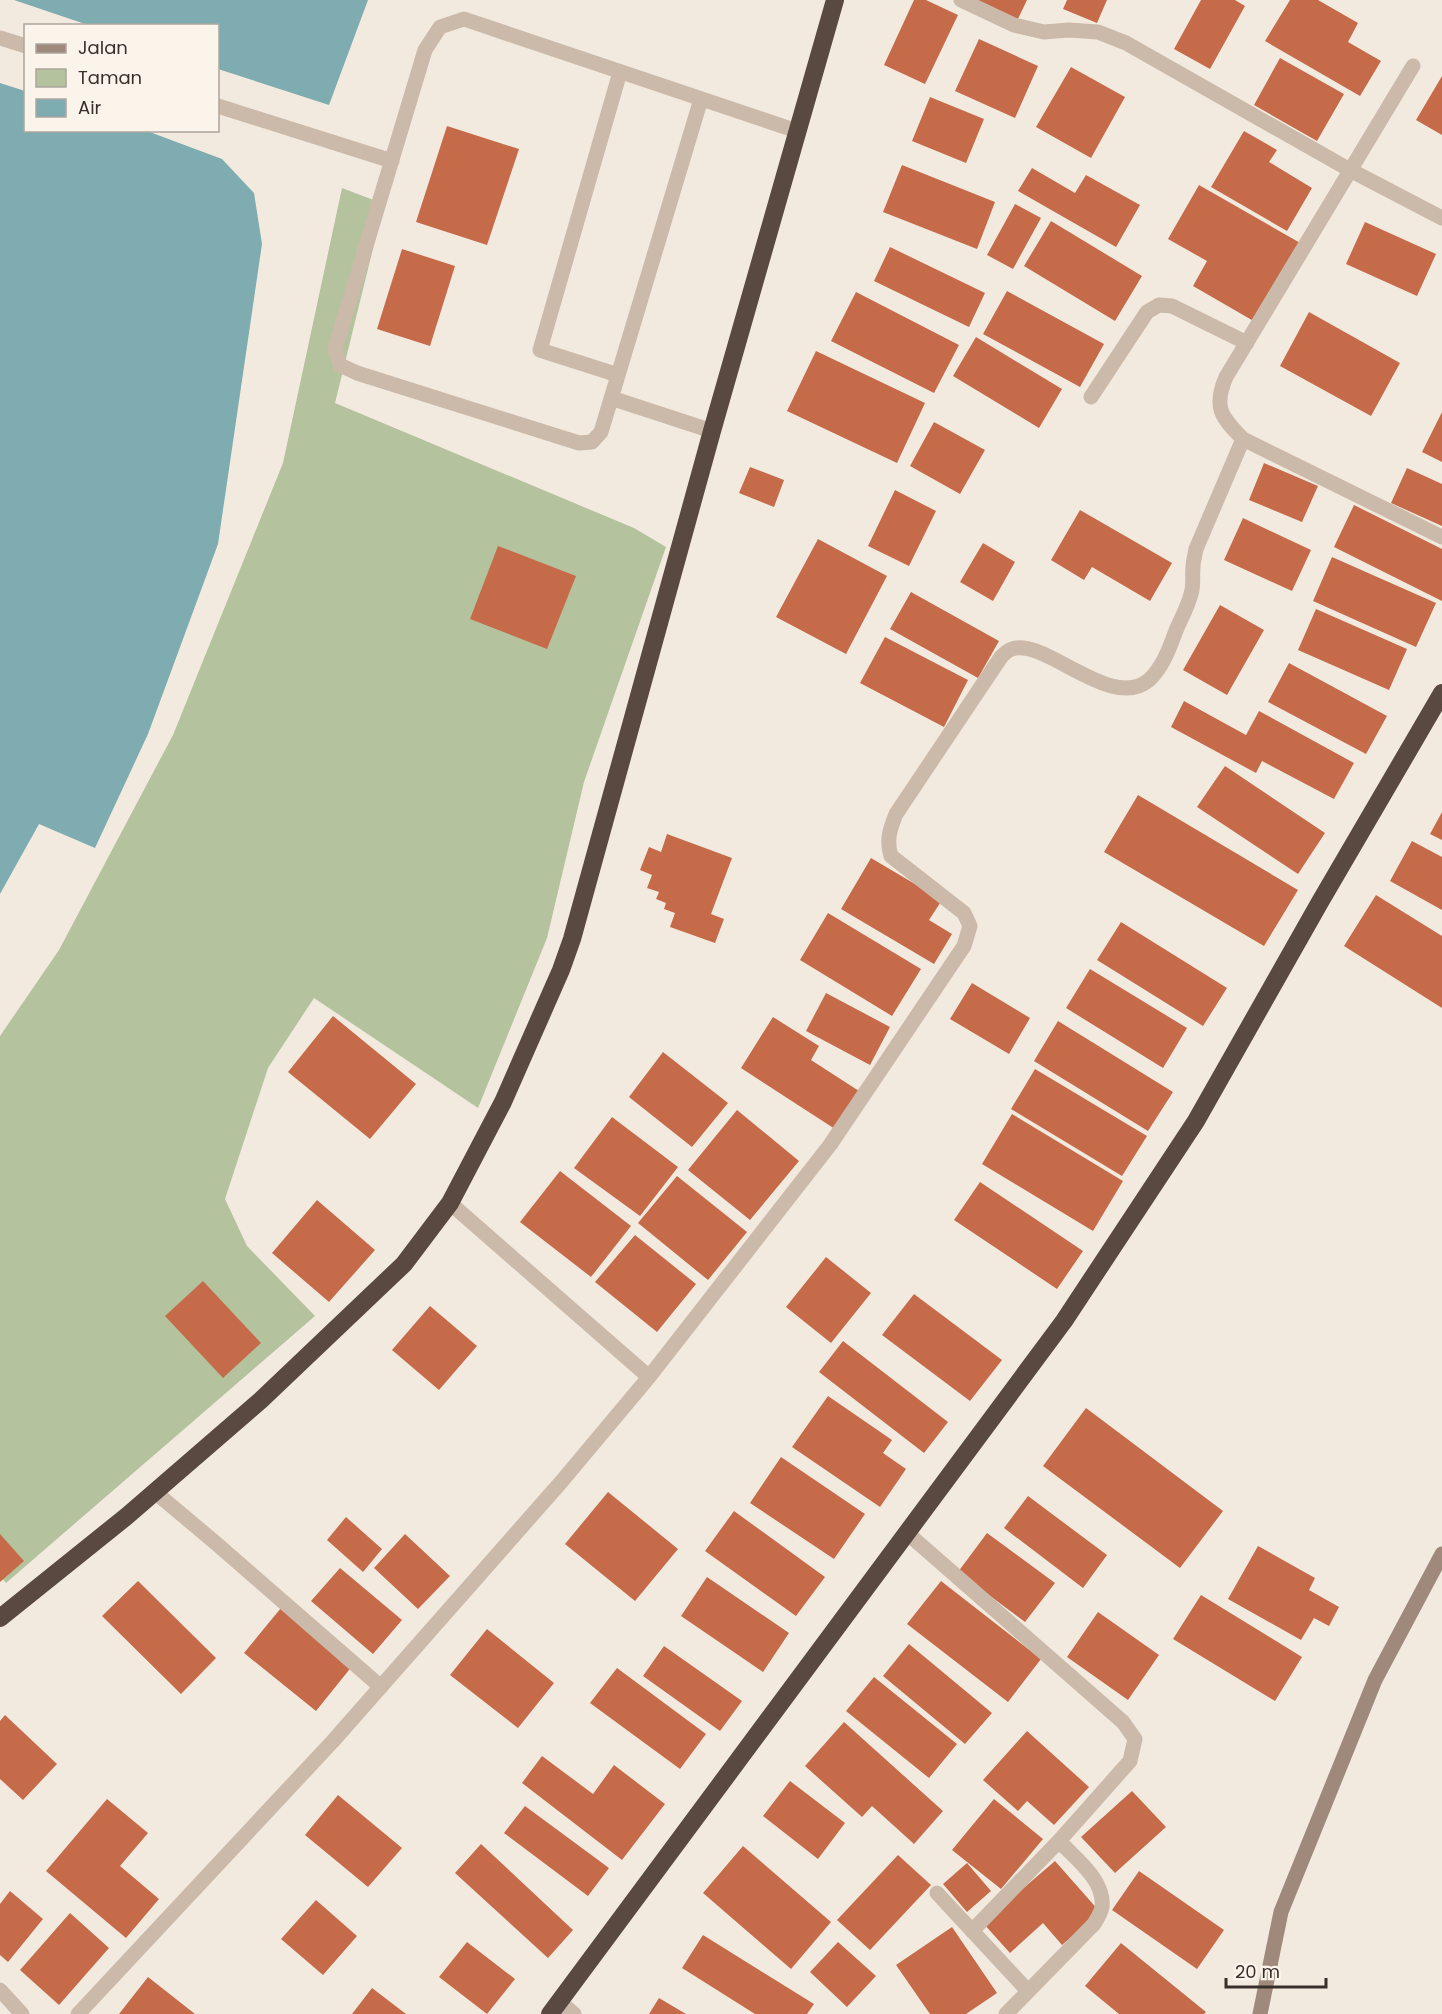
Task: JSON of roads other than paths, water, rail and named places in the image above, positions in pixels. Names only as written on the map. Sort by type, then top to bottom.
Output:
[{"type":"highway","points":[[0,1617],[155,1492],[261,1400],[404,1264],[450,1203],[503,1102],[561,970],[572,939],[712,431],[835,0]]},
{"type":"highway","points":[[555,2007],[1064,1321],[1196,1121],[1442,693]]},
{"type":"street","points":[[961,0],[1014,25],[1044,32],[1069,30],[1098,32],[1126,43],[1350,171],[1442,218]]},
{"type":"street","points":[[701,99],[601,432],[592,442],[579,443],[357,373],[340,365],[335,349],[425,50],[440,27],[464,19],[797,131]]},
{"type":"street","points":[[0,38],[24,45]]},
{"type":"street","points":[[1413,66],[1226,377],[1218,395],[1222,414],[1243,439],[1442,537]]},
{"type":"street","points":[[618,375],[540,350],[620,72]]},
{"type":"street","points":[[219,106],[392,161]]},
{"type":"street","points":[[1091,397],[1147,312],[1159,305],[1173,306],[1247,343]]},
{"type":"street","points":[[611,398],[712,431]]},
{"type":"street","points":[[78,2014],[333,1741],[562,1481],[649,1377],[830,1145],[964,946],[970,926],[964,913],[891,856],[888,845],[889,831],[896,814],[989,673],[1001,657],[1011,649],[1020,648],[1033,651],[1107,685],[1136,687],[1148,680],[1162,664],[1192,593],[1194,579],[1192,566],[1196,549],[1243,439]]},
{"type":"street","points":[[450,1203],[649,1377]]},
{"type":"street","points":[[155,1492],[381,1687]]},
{"type":"street","points":[[906,1532],[1123,1722],[1135,1739],[1130,1761],[1059,1841],[972,1931]]},
{"type":"street","points":[[1260,2014],[1281,1912],[1375,1680],[1442,1554]]},
{"type":"street","points":[[1006,2014],[1094,1924],[1102,1909],[1101,1894],[1097,1883],[1059,1841]]},
{"type":"street","points":[[937,1893],[1028,1991]]},
{"type":"street","points":[[0,1990],[22,2014]]},
{"type":"street","points":[[555,2007],[574,2014]]},
{"type":"water","points":[[14,0],[368,0],[329,105],[219,69],[219,24],[85,24]]},
{"type":"water","points":[[0,83],[24,91],[24,132],[150,132],[222,159],[254,193],[262,244],[218,544],[148,734],[95,848],[39,824],[0,894]]}]
